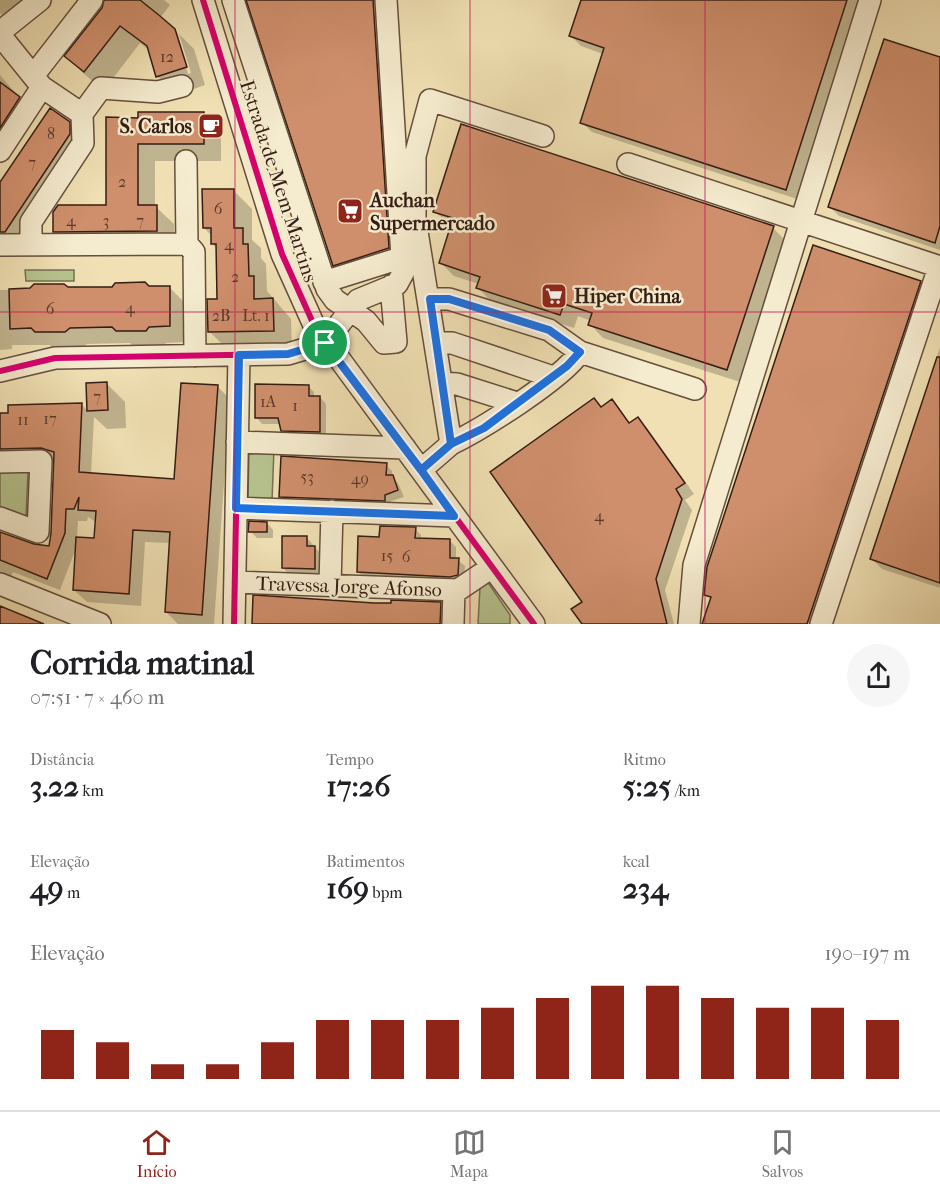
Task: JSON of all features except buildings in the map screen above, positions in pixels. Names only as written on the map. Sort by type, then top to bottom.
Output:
[{"type":"street","points":[[40,0],[0,34],[37,82],[82,114]]},
{"type":"street","points":[[0,151],[37,82],[92,0]]},
{"type":"street","name":"Estrada de Mem Martins","points":[[203,0],[282,254],[302,302],[325,343],[534,624]]},
{"type":"street","points":[[233,0],[324,282],[335,300],[366,321],[384,343],[396,342],[391,286]]},
{"type":"street","points":[[0,371],[55,358],[288,354],[325,343],[364,296],[397,284],[403,273],[404,260],[386,0]]},
{"type":"street","points":[[689,624],[694,565],[870,0]]},
{"type":"street","points":[[31,235],[31,222],[83,144],[82,114],[101,88],[158,92],[182,86]]},
{"type":"street","points":[[451,444],[430,299],[415,219],[415,156],[430,100],[543,136]]},
{"type":"street","points":[[186,161],[187,244],[194,252],[195,356]]},
{"type":"street","points":[[628,164],[940,267],[821,624]]},
{"type":"street","points":[[0,245],[187,244]]},
{"type":"street","points":[[324,282],[394,260],[404,260]]},
{"type":"street","points":[[430,299],[449,299],[549,330],[580,352],[695,389]]},
{"type":"street","points":[[436,343],[452,343],[553,377]]},
{"type":"street","points":[[421,470],[451,444],[484,428],[553,377],[580,352]]},
{"type":"street","points":[[234,624],[239,355]]},
{"type":"street","points":[[442,383],[457,384],[517,403]]},
{"type":"street","points":[[237,442],[405,448]]},
{"type":"street","points":[[0,462],[41,461],[38,532],[0,518]]},
{"type":"street","points":[[236,508],[454,516]]},
{"type":"street","points":[[330,585],[332,511]]},
{"type":"street","name":"Travessa Jorge Afonso","points":[[235,582],[458,590],[492,567]]},
{"type":"street","points":[[0,584],[100,624]]},
{"type":"street","points":[[453,624],[454,590]]},
{"type":"green space","points":[[25,270],[74,270],[74,281],[26,281]]},
{"type":"green space","points":[[249,447],[274,448],[272,502],[248,501]]},
{"type":"green space","points":[[0,470],[28,471],[26,517],[0,509]]},
{"type":"green space","points":[[487,581],[510,615],[510,624],[478,624],[480,587]]},
{"type":"cycle path","points":[[203,0],[282,254],[313,323],[534,624]]},
{"type":"cycle path","points":[[0,371],[55,358],[288,354],[325,343]]},
{"type":"cycle path","points":[[234,624],[239,355]]},
{"type":"place","name":"S. Carlos","points":[[211,126]]},
{"type":"place","name":"Auchan Supermercado","points":[[350,211]]},
{"type":"place","name":"Hiper China","points":[[554,296]]},
{"type":"route","points":[[325,343],[288,354],[239,355],[236,508],[454,516],[421,470],[451,444],[484,428],[567,366],[580,352],[549,330],[449,299],[430,299],[451,444],[421,470],[325,343]]}]
